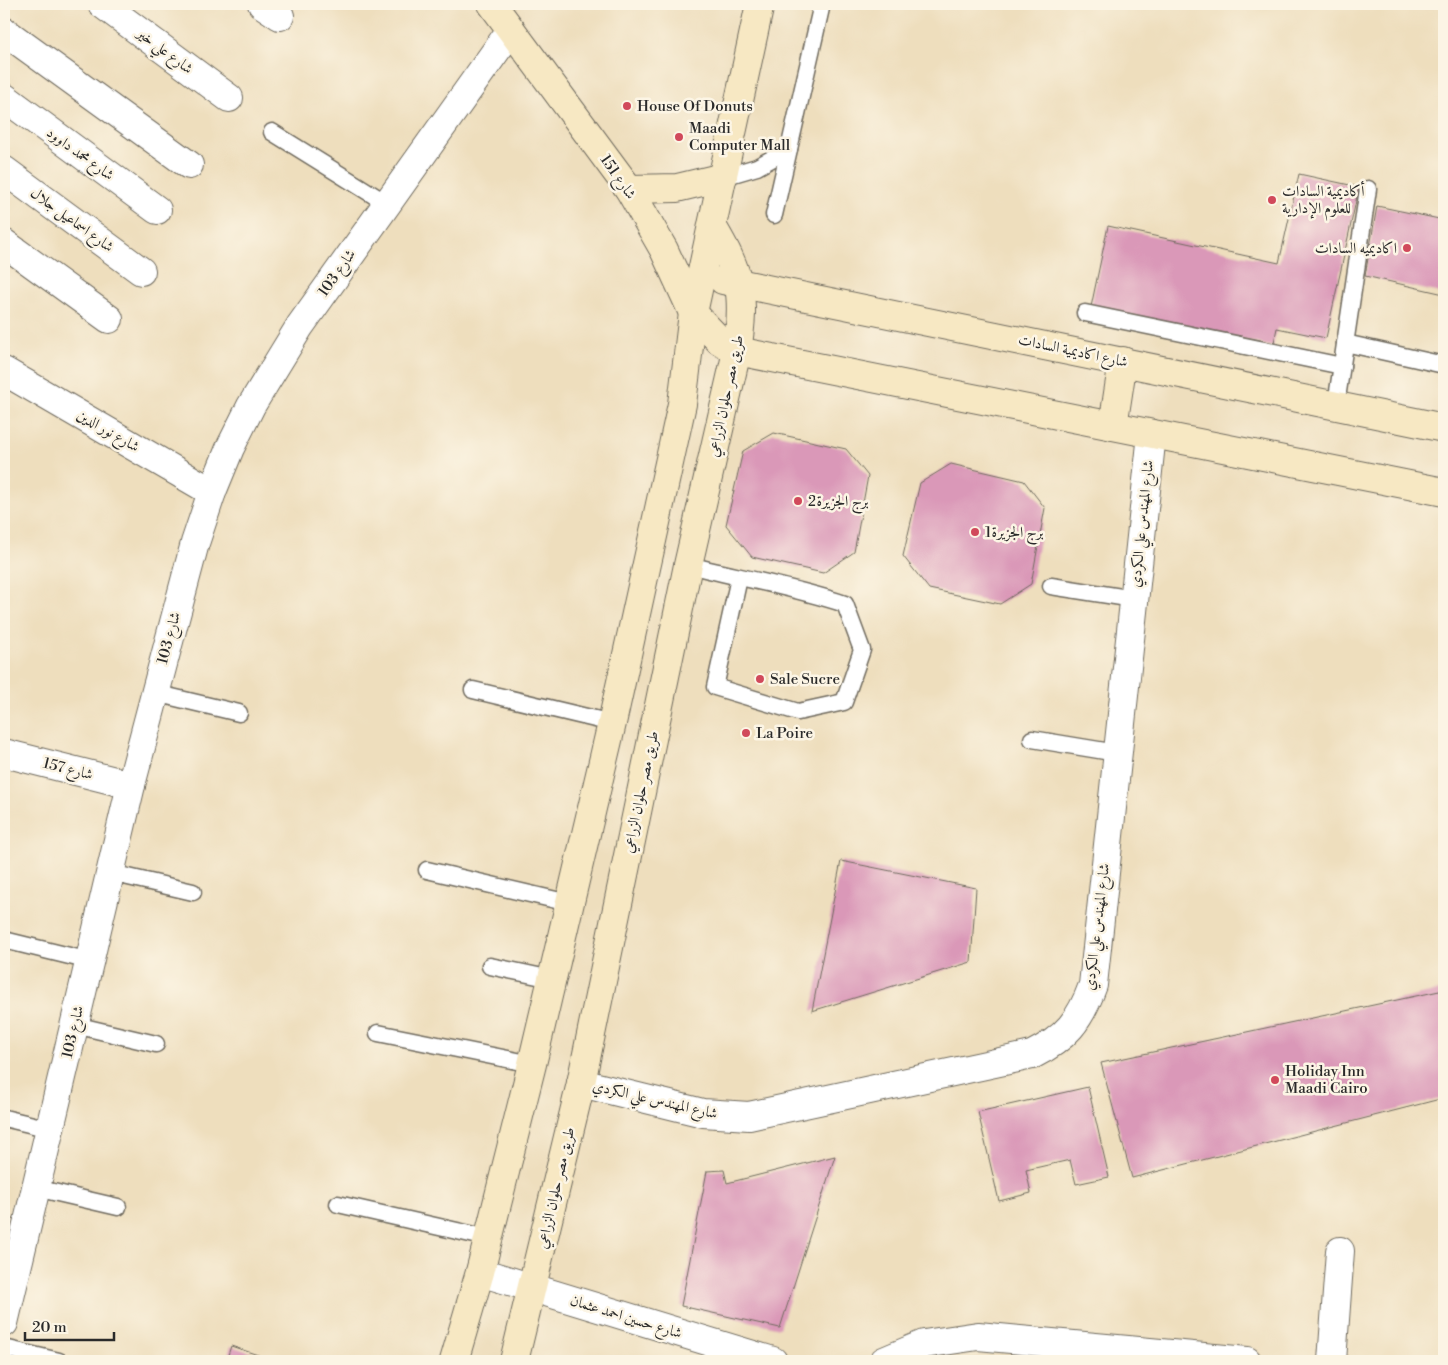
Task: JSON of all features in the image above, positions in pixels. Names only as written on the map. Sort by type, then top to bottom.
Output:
[{"type":"main road","name":"شارع 151","points":[[492,4],[629,189],[664,250],[693,313],[713,334],[737,351]]},
{"type":"main road","points":[[454,1361],[480,1272],[532,1064],[612,723],[682,404],[693,313],[760,4]]},
{"type":"main road","points":[[629,189],[677,188],[722,177]]},
{"type":"main road","name":"طريق مصر حلوان الزراعي","points":[[520,1360],[533,1288],[581,1083],[688,564],[737,351],[740,332],[740,284],[731,258],[712,226]]},
{"type":"main road","name":"شارع اكاديمية السادات","points":[[701,275],[1444,428]]},
{"type":"main road","points":[[737,351],[1444,492]]},
{"type":"main road","points":[[1113,426],[1123,361]]},
{"type":"street","name":"شارع علي خير","points":[[102,4],[229,98]]},
{"type":"street","name":"شارع 103","points":[[4,1323],[8,1291],[36,1188],[112,873],[131,784],[195,543],[212,492],[230,448],[275,366],[386,203],[511,30]]},
{"type":"street","points":[[4,31],[189,165]]},
{"type":"street","name":"شارع محمد داوود","points":[[4,97],[157,210]]},
{"type":"street","name":"شارع اسماعيل جلال","points":[[4,170],[141,271]]},
{"type":"street","points":[[4,243],[109,319]]},
{"type":"street","name":"شارع نور الدين","points":[[4,371],[212,492]]},
{"type":"street","name":"شارع المهندس علي الكردي","points":[[581,1083],[703,1113],[749,1116],[1032,1056],[1053,1044],[1076,1021],[1084,1008],[1093,985],[1152,434]]},
{"type":"street","name":"شارع 157","points":[[4,753],[131,784]]},
{"type":"street","points":[[1332,1361],[1340,1251]]},
{"type":"street","name":"شارع حسين احمد عثمان","points":[[480,1272],[773,1361]]},
{"type":"street","points":[[884,1361],[924,1344],[978,1336],[1143,1356],[1247,1361]]},
{"type":"lane","points":[[774,215],[822,4]]},
{"type":"lane","points":[[272,132],[386,203]]},
{"type":"lane","points":[[722,177],[758,167],[789,148]]},
{"type":"lane","points":[[1336,405],[1368,189]]},
{"type":"lane","points":[[1086,313],[1342,366]]},
{"type":"lane","points":[[1345,343],[1444,365]]},
{"type":"lane","points":[[688,564],[739,578],[804,590],[845,604],[862,650],[844,702],[798,712],[715,687],[739,578]]},
{"type":"lane","points":[[1051,586],[1134,599]]},
{"type":"lane","points":[[473,690],[612,723]]},
{"type":"lane","points":[[154,693],[239,713]]},
{"type":"lane","points":[[1032,739],[1117,754]]},
{"type":"lane","points":[[427,870],[569,903]]},
{"type":"lane","points":[[112,873],[194,892]]},
{"type":"lane","points":[[4,940],[90,961]]},
{"type":"lane","points":[[490,966],[552,979]]},
{"type":"lane","points":[[75,1025],[156,1044]]},
{"type":"lane","points":[[378,1033],[532,1064]]},
{"type":"lane","points":[[4,1118],[50,1129]]},
{"type":"lane","points":[[36,1188],[118,1207]]},
{"type":"lane","points":[[338,1204],[488,1238]]},
{"type":"lane","points":[[4,1348],[59,1361]]},
{"type":"building","points":[[1299,174],[1359,187],[1326,338],[1277,328],[1273,347],[1091,307],[1108,226],[1279,263]]},
{"type":"building","name":"اكاديميه السادات","points":[[1377,206],[1444,220],[1444,294],[1365,276]]},
{"type":"building","name":"برج الجزيرة2","points":[[774,433],[846,449],[868,476],[854,552],[823,573],[752,557],[726,525],[743,451]]},
{"type":"building","name":"برج الجزيرة1","points":[[951,464],[1024,481],[1045,508],[1031,584],[1000,604],[929,589],[903,556],[920,483]]},
{"type":"building","points":[[841,861],[976,888],[971,962],[812,1011]]},
{"type":"building","name":"Holiday Inn Maadi Cairo","points":[[1444,990],[1444,1098],[1132,1178],[1101,1063]]},
{"type":"building","points":[[1088,1087],[1109,1177],[1076,1184],[1070,1160],[1026,1170],[1031,1193],[999,1201],[978,1112]]},
{"type":"building","points":[[835,1156],[780,1328],[681,1306],[707,1171],[724,1170],[727,1183]]},
{"type":"building","points":[[231,1346],[276,1361],[226,1361]]},
{"type":"place","name":"House Of Donuts","points":[[627,106]]},
{"type":"place","name":"Maadi Computer Mall","points":[[679,137]]},
{"type":"place","name":"أكاديمية السادات للعلوم الإدارية","points":[[1272,200]]},
{"type":"place","name":"اكاديميه السادات","points":[[1407,248]]},
{"type":"place","name":"برج الجزيرة2","points":[[798,501]]},
{"type":"place","name":"برج الجزيرة1","points":[[975,532]]},
{"type":"place","name":"Sale Sucre","points":[[760,679]]},
{"type":"place","name":"La Poire","points":[[746,733]]},
{"type":"place","name":"Holiday Inn Maadi Cairo","points":[[1275,1080]]}]
